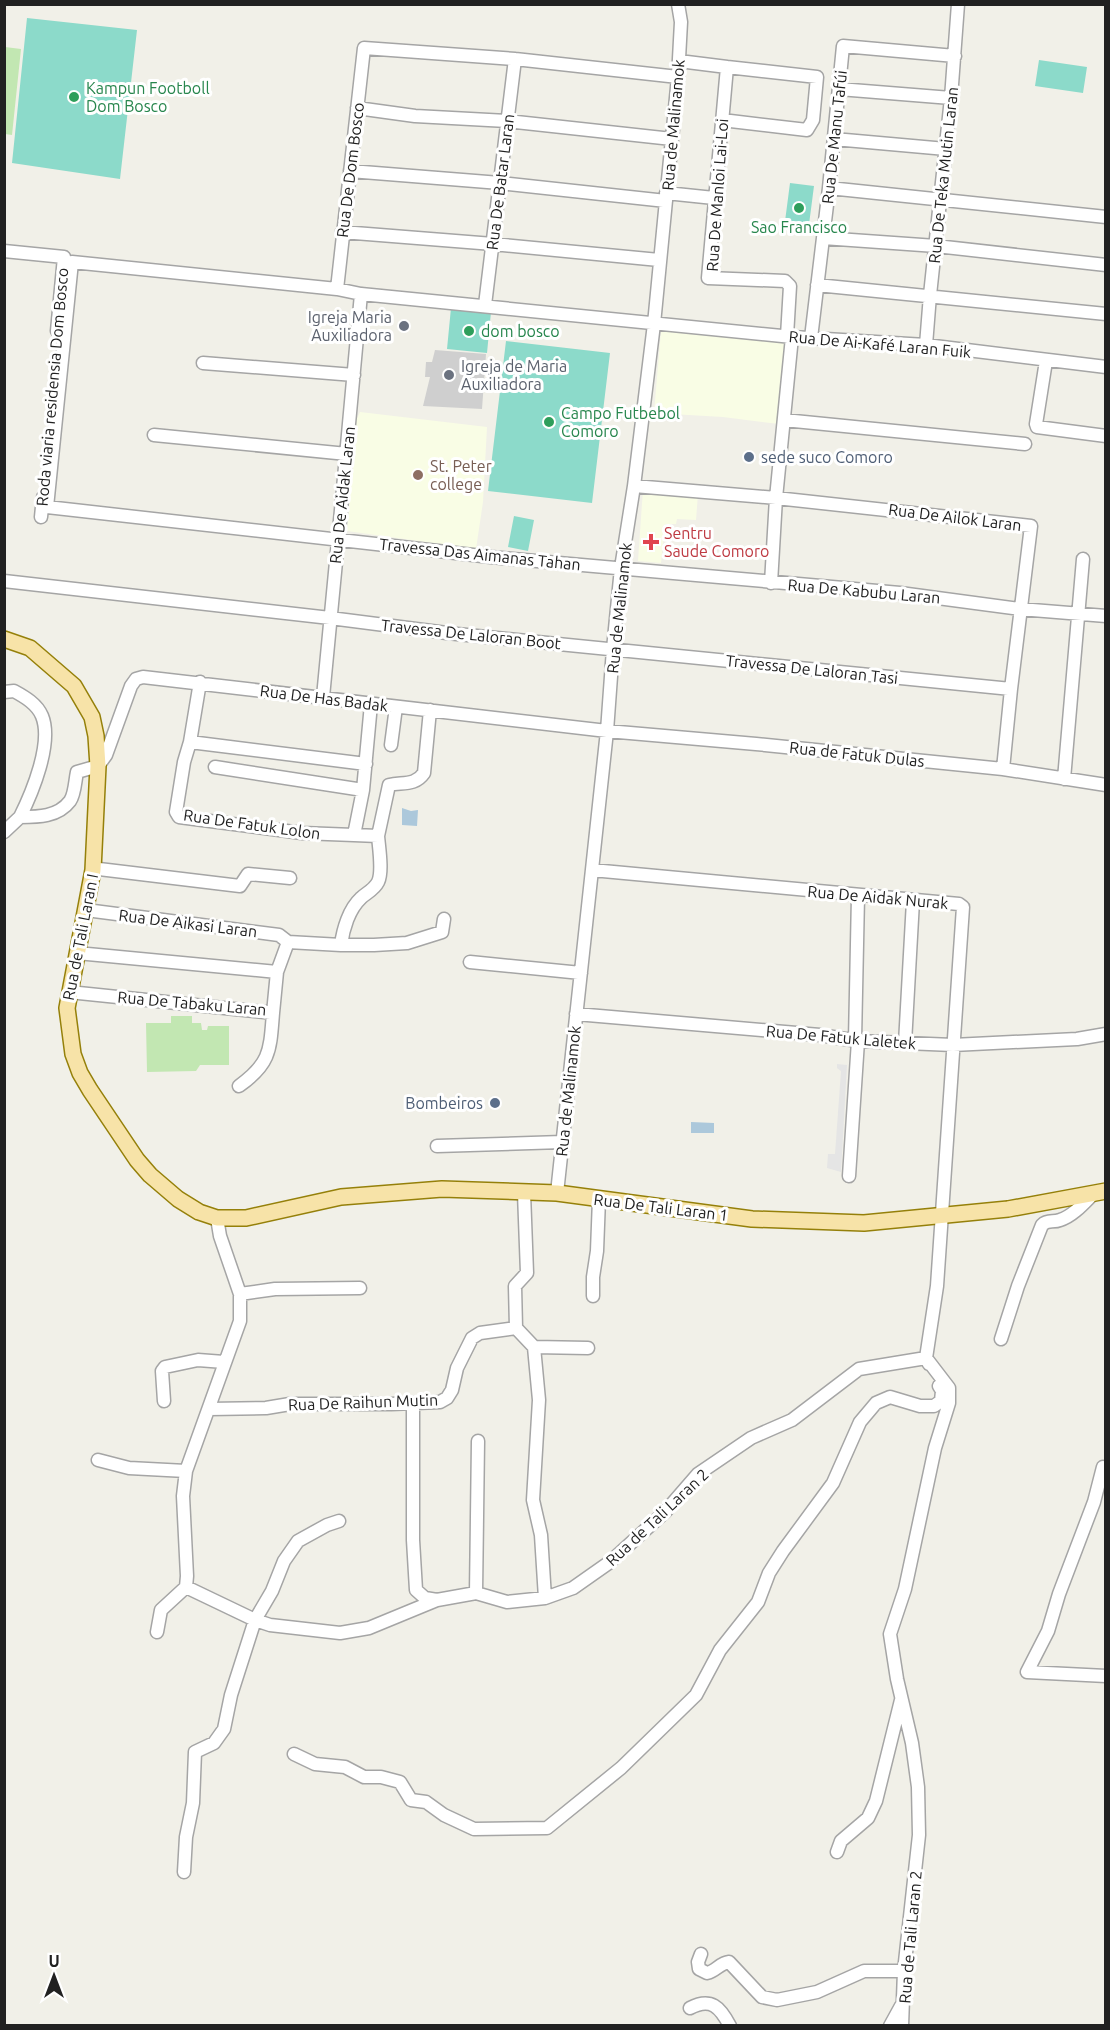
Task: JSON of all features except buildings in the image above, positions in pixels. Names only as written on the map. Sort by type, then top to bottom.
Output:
[{"type":"main road","name":"Rua de Tali Laran I","points":[[4,639],[30,648],[74,686],[92,717],[98,766],[93,870],[67,1008],[73,1054],[90,1090],[136,1160],[178,1199],[199,1212],[217,1218]]},
{"type":"main road","name":"Rua De Tali Laran 1","points":[[217,1218],[246,1218],[358,1195],[442,1189],[556,1193],[752,1219],[864,1223],[1008,1209],[1100,1192]]},
{"type":"street","points":[[678,4],[681,22]]},
{"type":"street","points":[[681,22],[687,4]]},
{"type":"street","name":"Rua De Teka Mutin Laran","points":[[926,345],[955,56],[958,4]]},
{"type":"street","name":"Rua de Malinamok","points":[[556,1193],[607,731],[621,568],[634,486],[654,324],[678,77],[681,22]]},
{"type":"street","name":"Rua De Manu Tafúi","points":[[811,338],[843,46],[955,56]]},
{"type":"street","name":"Rua De Dom Bosco","points":[[337,289],[364,48],[515,59],[678,77]]},
{"type":"street","name":"Rua De Batar Laran","points":[[485,305],[515,59]]},
{"type":"street","points":[[679,60],[817,77],[813,120],[807,130],[722,120]]},
{"type":"street","name":"Rua De Manloi Lai-Loi","points":[[727,67],[708,278],[785,281],[788,283],[790,286],[789,336]]},
{"type":"street","points":[[839,89],[951,98]]},
{"type":"street","points":[[357,108],[415,116],[507,121],[672,138]]},
{"type":"street","points":[[834,139],[946,149]]},
{"type":"street","points":[[350,171],[666,197],[714,198]]},
{"type":"street","points":[[829,188],[1106,217]]},
{"type":"street","points":[[342,232],[659,260]]},
{"type":"street","points":[[823,238],[936,246],[1106,265]]},
{"type":"street","name":"Roda viaria residensia Dom Bosco","points":[[4,252],[64,256],[41,517]]},
{"type":"street","name":"Travessa Das Aimanas Tahan","points":[[337,289],[72,262],[47,507],[491,557],[621,568]]},
{"type":"street","points":[[818,285],[1106,314]]},
{"type":"street","points":[[337,289],[361,294],[654,324]]},
{"type":"street","name":"Rua De Aidak Laran","points":[[323,697],[361,294]]},
{"type":"street","name":"Rua De Ai-Kafé Laran Fuik","points":[[654,324],[811,338],[926,345],[1106,367]]},
{"type":"street","points":[[771,583],[789,336]]},
{"type":"street","points":[[1046,361],[1037,427],[1106,435]]},
{"type":"street","points":[[203,363],[354,375]]},
{"type":"street","points":[[784,420],[1025,444]]},
{"type":"street","points":[[154,435],[347,454]]},
{"type":"street","name":"Rua De Ailok Laran","points":[[634,486],[776,498],[1031,526],[1003,769]]},
{"type":"street","points":[[1064,779],[1080,614],[1083,558]]},
{"type":"street","name":"Rua De Kabubu Laran","points":[[621,568],[900,593],[1020,609],[1106,616]]},
{"type":"street","name":"Travessa De Laloran Boot","points":[[4,581],[447,633],[613,649]]},
{"type":"street","name":"Travessa De Laloran Tasi","points":[[613,649],[1011,689]]},
{"type":"street","name":"Rua De Has Badak","points":[[98,766],[110,749],[131,686],[136,679],[143,677],[607,731]]},
{"type":"street","name":"Rua De Fatuk Lolon","points":[[200,682],[190,742],[183,762],[176,812],[179,817],[303,833],[354,835]]},
{"type":"street","points":[[4,692],[14,691],[31,701],[42,716],[44,730],[44,744],[37,777],[20,817],[4,832]]},
{"type":"street","points":[[371,704],[363,789],[354,835],[378,836]]},
{"type":"street","points":[[391,746],[396,707]]},
{"type":"street","points":[[341,945],[353,906],[374,888],[379,880],[378,836],[389,785],[413,783],[420,779],[424,772],[430,711]]},
{"type":"street","name":"Rua de Fatuk Dulas","points":[[607,731],[1003,769],[1106,785]]},
{"type":"street","points":[[190,742],[366,764]]},
{"type":"street","points":[[20,817],[40,817],[60,811],[71,800],[77,772],[98,766]]},
{"type":"street","points":[[215,767],[363,789]]},
{"type":"street","points":[[93,870],[240,886],[248,874],[290,878]]},
{"type":"street","name":"Rua De Aidak Nurak","points":[[592,870],[959,904],[963,907],[937,1286],[926,1358]]},
{"type":"street","points":[[849,1176],[856,1041],[858,896]]},
{"type":"street","points":[[905,1043],[913,901]]},
{"type":"street","name":"Rua De Aikasi Laran","points":[[86,910],[279,935],[288,942]]},
{"type":"street","points":[[288,942],[341,945],[407,943],[442,932],[444,919]]},
{"type":"street","name":"Rua De Tabaku Laran","points":[[69,992],[273,1013],[277,972],[288,942]]},
{"type":"street","points":[[77,953],[277,972]]},
{"type":"street","points":[[470,962],[581,974]]},
{"type":"street","points":[[239,1086],[254,1075],[269,1053],[273,1013]]},
{"type":"street","name":"Rua De Fatuk Laletek","points":[[576,1014],[809,1034],[856,1041],[953,1046],[1077,1039],[1106,1034]]},
{"type":"street","points":[[437,1146],[562,1142]]},
{"type":"street","points":[[1001,1339],[1018,1286],[1042,1225],[1045,1222],[1060,1221],[1100,1192]]},
{"type":"street","points":[[524,1193],[527,1273],[515,1286],[516,1328],[534,1347],[539,1400],[533,1500],[542,1535],[545,1598]]},
{"type":"street","points":[[593,1296],[599,1199]]},
{"type":"street","points":[[157,1632],[161,1610],[186,1587],[183,1496],[186,1471],[240,1321],[240,1294],[220,1236],[217,1218]]},
{"type":"street","points":[[240,1294],[275,1289],[360,1288]]},
{"type":"street","name":"Rua De Raihun Mutin","points":[[209,1409],[267,1408],[290,1404],[440,1401],[447,1398],[452,1390],[461,1358],[472,1338],[480,1333],[516,1328]]},
{"type":"street","points":[[534,1347],[588,1348]]},
{"type":"street","points":[[294,1754],[315,1764],[345,1767],[364,1777],[381,1777],[399,1782],[411,1800],[426,1802],[444,1815],[474,1829],[547,1828],[621,1768],[696,1695],[720,1650],[758,1602],[769,1572],[833,1483],[860,1422],[876,1403],[890,1398],[920,1406],[934,1406],[941,1401],[942,1391],[926,1358]]},
{"type":"street","name":"Rua de Tali Laran 2","points":[[186,1587],[270,1625],[340,1633],[369,1629],[437,1600],[476,1593],[507,1602],[545,1598],[573,1588],[610,1562],[664,1512],[698,1474],[751,1438],[792,1420],[859,1369],[926,1358],[949,1388],[949,1403],[935,1448],[904,1589],[890,1634],[912,1743],[918,1787],[919,1835],[904,1971],[902,2025]]},
{"type":"street","points":[[164,1401],[162,1371],[165,1367],[198,1360],[224,1362]]},
{"type":"street","points":[[413,1403],[413,1540],[416,1590],[425,1598],[437,1600]]},
{"type":"street","points":[[476,1593],[478,1440]]},
{"type":"street","points":[[99,1460],[129,1468],[186,1471]]},
{"type":"street","points":[[1103,1467],[1094,1502],[1059,1594],[1048,1631],[1027,1672],[1106,1676]]},
{"type":"street","points":[[183,1872],[186,1837],[194,1803],[195,1752],[214,1743],[224,1729],[231,1695],[255,1620],[272,1591],[284,1561],[298,1541],[339,1521]]},
{"type":"street","points":[[837,1852],[841,1841],[868,1818],[876,1801],[902,1696]]},
{"type":"street","points":[[700,1954],[699,1969],[707,1973],[713,1972],[724,1962],[729,1962],[762,1997],[777,2000],[817,1992],[864,1971],[904,1971]]},
{"type":"street","points":[[890,2025],[903,2002]]},
{"type":"street","points":[[690,2008],[696,2004],[718,2006],[730,2025]]},
{"type":"shaded area","name":"Kampun Footboll Dom Bosco","points":[[27,18],[137,30],[120,179],[12,163]]},
{"type":"shaded area","points":[[1039,60],[1087,67],[1083,93],[1035,86]]},
{"type":"shaded area","name":"Sao Francisco","points":[[790,183],[814,186],[808,232],[784,229]]},
{"type":"shaded area","name":"dom bosco","points":[[451,308],[491,312],[487,353],[447,349]]},
{"type":"shaded area","points":[[661,331],[786,343],[779,424],[723,417],[654,413]]},
{"type":"shaded area","name":"Campo Futbebol Comoro","points":[[506,341],[610,353],[592,503],[488,491]]},
{"type":"shaded area","name":"Igreja de Maria Auxiliadora","points":[[435,350],[486,354],[482,409],[423,406],[430,377],[425,377],[426,362],[432,362]]},
{"type":"shaded area","name":"St. Peter college","points":[[360,412],[487,427],[483,502],[476,549],[347,531],[354,425]]},
{"type":"shaded area","name":"Sentru Saude Comoro","points":[[643,489],[698,494],[696,520],[677,519],[676,524],[665,524],[661,563],[638,561]]},
{"type":"shaded area","points":[[514,516],[534,520],[528,551],[508,547]]},
{"type":"shaded area","points":[[402,808],[411,811],[418,810],[417,826],[402,825]]},
{"type":"shaded area","points":[[837,1064],[847,1065],[841,1172],[827,1168],[828,1154],[835,1154],[841,1071],[837,1068]]},
{"type":"shaded area","points":[[691,1122],[714,1123],[714,1133],[691,1133]]},
{"type":"green space","points":[[5,47],[21,49],[12,135],[5,134]]},
{"type":"green space","points":[[171,1016],[192,1016],[192,1023],[201,1023],[202,1030],[207,1030],[208,1026],[229,1026],[229,1065],[200,1065],[196,1071],[147,1072],[146,1023],[171,1023]]},
{"type":"place","name":"Kampun Footboll Dom Bosco","points":[[74,97]]},
{"type":"place","name":"Sao Francisco","points":[[799,208]]},
{"type":"place","name":"Igreja Maria Auxiliadora","points":[[404,326]]},
{"type":"place","name":"dom bosco","points":[[469,331]]},
{"type":"place","name":"Igreja de Maria Auxiliadora","points":[[449,375]]},
{"type":"place","name":"Campo Futbebol Comoro","points":[[549,422]]},
{"type":"place","name":"sede suco Comoro","points":[[749,457]]},
{"type":"place","name":"St. Peter college","points":[[418,475]]},
{"type":"place","name":"Sentru Saude Comoro","points":[[651,542]]},
{"type":"place","name":"Bombeiros","points":[[495,1103]]}]
